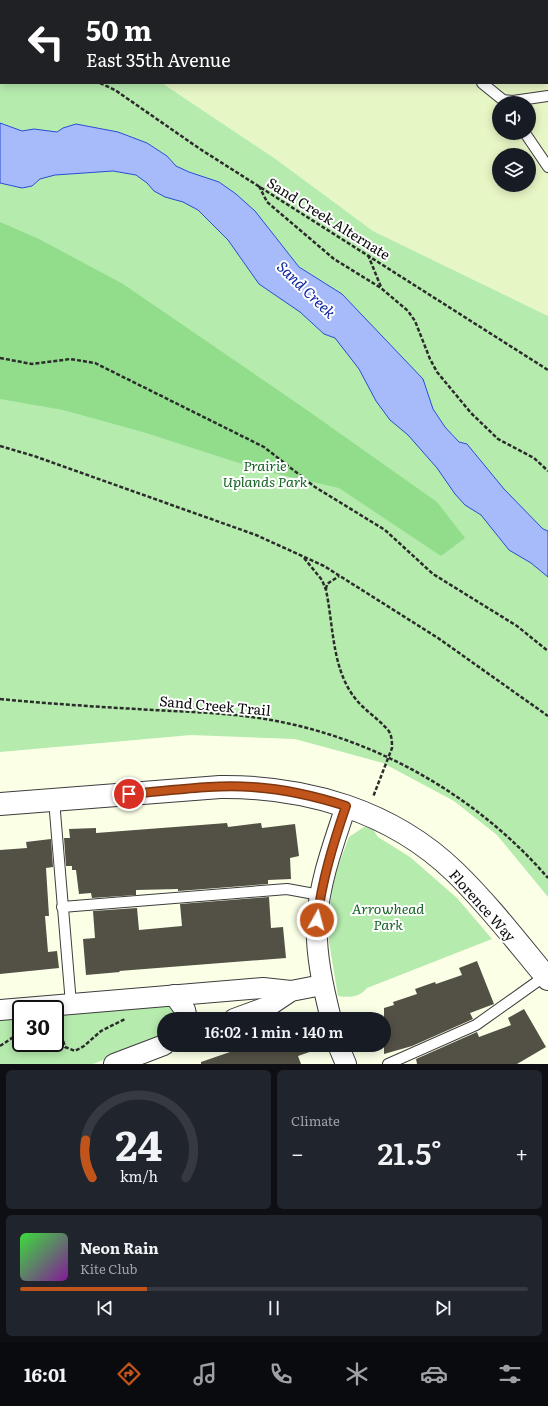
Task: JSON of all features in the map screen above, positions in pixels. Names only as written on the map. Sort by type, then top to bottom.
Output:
[{"type":"street","name":"Florence Way","points":[[0,804],[220,787],[252,787],[291,791],[346,806],[392,827],[424,846],[454,871],[473,890],[547,978]]},
{"type":"street","points":[[329,1012],[322,985],[317,920],[320,895],[328,859],[346,806]]},
{"type":"street","points":[[253,1012],[267,1007],[291,992],[322,985]]},
{"type":"street","points":[[0,1010],[263,988],[291,992]]},
{"type":"street","points":[[174,995],[185,1012]]},
{"type":"street","points":[[114,1064],[157,1048]]},
{"type":"street","points":[[341,1052],[346,1064]]},
{"type":"lane","points":[[483,84],[497,96]]},
{"type":"lane","points":[[536,98],[548,96]]},
{"type":"lane","points":[[530,140],[548,167]]},
{"type":"lane","points":[[54,800],[71,1004]]},
{"type":"lane","points":[[62,907],[287,889],[320,895]]},
{"type":"lane","points":[[388,1064],[476,1025],[547,978]]},
{"type":"path","name":"Sand Creek Alternate","points":[[102,84],[115,90],[200,149],[548,370]]},
{"type":"path","points":[[258,185],[267,202],[334,259],[381,288],[408,311],[415,321],[430,359],[437,372],[472,413],[498,439],[534,458],[548,471]]},
{"type":"path","points":[[367,254],[381,288]]},
{"type":"path","points":[[0,358],[32,364],[70,359],[95,363],[264,447],[315,487],[385,530],[433,574],[517,626],[548,651]]},
{"type":"path","points":[[0,446],[34,456],[256,535],[324,566],[438,638],[548,716]]},
{"type":"path","points":[[302,556],[314,569],[326,590],[341,673],[349,690],[359,704],[389,731],[392,739],[392,748],[389,758],[372,800]]},
{"type":"path","points":[[326,590],[327,584],[339,576]]},
{"type":"path","name":"Sand Creek Trail","points":[[0,700],[231,714],[270,719],[309,728],[349,740],[427,777],[481,814],[510,839],[548,878]]},
{"type":"path","points":[[64,1044],[65,1047],[75,1051],[84,1046],[94,1036],[109,1026],[131,1017]]},
{"type":"path","points":[[0,1046],[12,1038]]},
{"type":"green space","name":"Prairie Uplands Park","points":[[0,84],[163,84],[277,160],[373,231],[548,316],[548,897],[497,835],[454,801],[383,763],[295,739],[191,735],[0,752]]},
{"type":"green space","points":[[163,84],[548,84],[548,316],[373,231],[277,160]]},
{"type":"green space","points":[[0,222],[39,239],[123,284],[304,408],[437,502],[465,538],[441,556],[339,488],[264,471],[143,432],[63,410],[0,399]]},
{"type":"green space","name":"Arrowhead Park","points":[[364,827],[372,828],[378,837],[410,857],[457,898],[492,939],[367,988],[358,995],[342,997],[338,996],[329,942],[328,925],[332,890],[337,869],[349,837]]},
{"type":"green space","points":[[165,1002],[176,1007],[178,1012],[157,1012],[157,1039],[93,1064],[0,1064],[0,1016],[12,1015],[12,1052],[64,1052],[64,1011]]},
{"type":"water","name":"Sand Creek","points":[[0,123],[22,131],[34,129],[57,132],[63,128],[76,124],[118,132],[147,143],[167,156],[176,166],[219,182],[236,194],[255,211],[299,267],[342,294],[423,379],[433,409],[445,427],[459,442],[467,444],[504,489],[543,529],[548,531],[548,577],[531,563],[509,550],[481,515],[465,505],[455,494],[437,468],[408,435],[390,420],[376,401],[359,369],[335,338],[324,334],[300,312],[259,284],[228,240],[198,210],[183,202],[165,197],[154,191],[147,183],[136,175],[113,171],[55,175],[40,179],[32,186],[22,188],[0,183]]},
{"type":"building","points":[[227,823],[228,827],[261,823],[262,828],[295,824],[299,856],[290,858],[291,879],[268,880],[268,884],[178,891],[178,889],[136,890],[136,895],[92,898],[91,893],[79,894],[76,870],[72,870],[72,866],[66,866],[64,838],[70,838],[69,829],[96,828],[96,833]]},
{"type":"building","points":[[51,839],[53,867],[46,868],[49,916],[45,916],[48,952],[57,951],[59,968],[0,974],[0,850],[27,848],[26,842]]},
{"type":"building","points":[[269,897],[271,928],[283,927],[286,958],[86,975],[83,939],[95,938],[93,911],[137,908],[139,930],[182,926],[180,904]]},
{"type":"building","points":[[477,961],[494,1004],[470,1013],[473,1019],[412,1046],[391,1052],[391,1012],[384,1012],[384,1008],[394,1005],[393,1002],[417,994],[415,989],[435,982],[436,984],[462,975],[459,968]]},
{"type":"building","points":[[524,1009],[546,1047],[517,1064],[417,1064],[416,1059],[477,1032],[479,1037],[511,1025],[508,1018]]},
{"type":"building","points":[[230,1052],[310,1052],[298,1056],[301,1064],[201,1064],[201,1062]]},
{"type":"route","points":[[129,794],[220,787],[252,787],[291,791],[322,798],[346,806],[328,859],[320,895],[317,920]]}]
